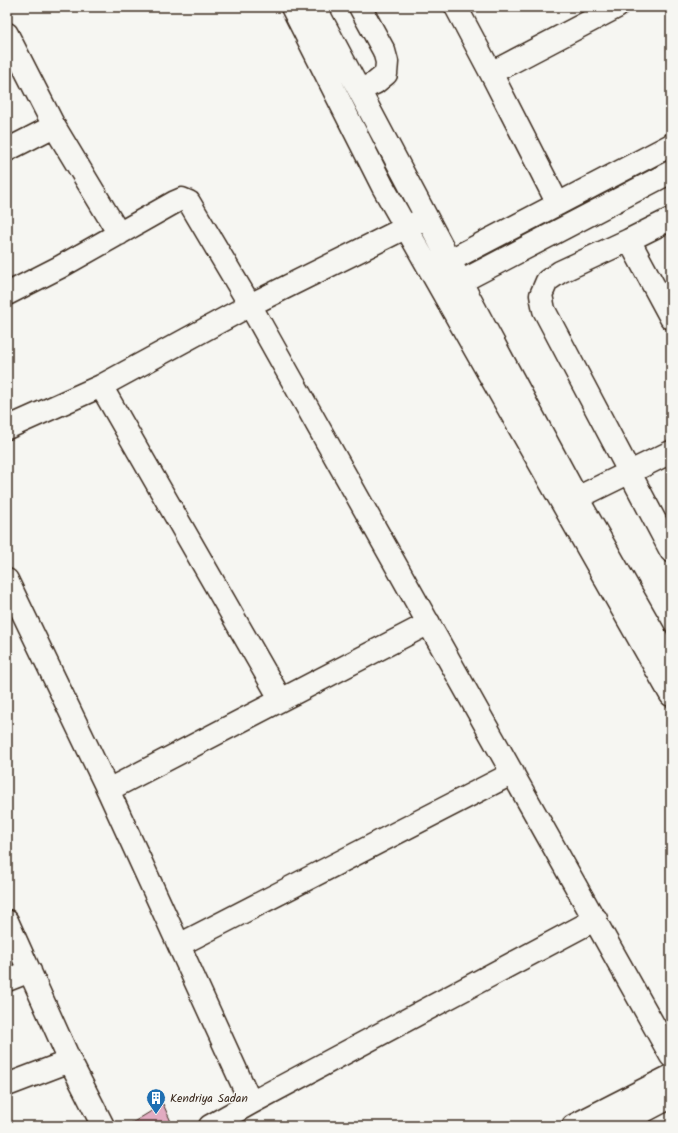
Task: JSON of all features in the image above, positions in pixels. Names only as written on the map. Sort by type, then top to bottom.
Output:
[{"type":"street","points":[[292,7],[383,187],[406,228],[440,265]]},
{"type":"street","points":[[315,7],[426,218],[440,265],[671,695]]},
{"type":"street","points":[[359,90],[375,83],[386,74],[387,62],[384,52],[360,7]]},
{"type":"street","points":[[456,7],[558,204]]},
{"type":"street","points":[[491,73],[617,7]]},
{"type":"street","points":[[7,34],[54,126],[119,234]]},
{"type":"street","points":[[7,150],[54,126]]},
{"type":"street","points":[[440,265],[671,145]]},
{"type":"street","points":[[451,286],[671,172]]},
{"type":"street","points":[[7,294],[60,268],[175,202],[182,199],[189,202],[250,305],[596,919],[671,1056]]},
{"type":"street","points":[[7,428],[101,386],[250,305],[426,218]]},
{"type":"street","points":[[671,218],[629,240],[560,272],[547,281],[541,295],[544,310],[671,551]]},
{"type":"street","points":[[629,240],[671,318]]},
{"type":"street","points":[[451,286],[577,498],[671,663]]},
{"type":"street","points":[[101,386],[281,700]]},
{"type":"street","points":[[577,498],[671,452]]},
{"type":"street","points":[[7,580],[108,790],[251,1103]]},
{"type":"street","points":[[108,790],[429,624]]},
{"type":"street","points":[[179,945],[514,773]]},
{"type":"street","points":[[210,1126],[596,919]]},
{"type":"street","points":[[7,921],[70,1061],[103,1126]]},
{"type":"street","points":[[7,980],[30,971]]},
{"type":"street","points":[[7,1085],[70,1061]]},
{"type":"street","points":[[573,1126],[671,1076]]},
{"type":"street","points":[[616,1126],[671,1097]]},
{"type":"building","name":"Kendriya Sadan","points":[[163,1104],[173,1126],[127,1126]]},
{"type":"place","name":"Kendriya Sadan","points":[[156,1115]]}]
